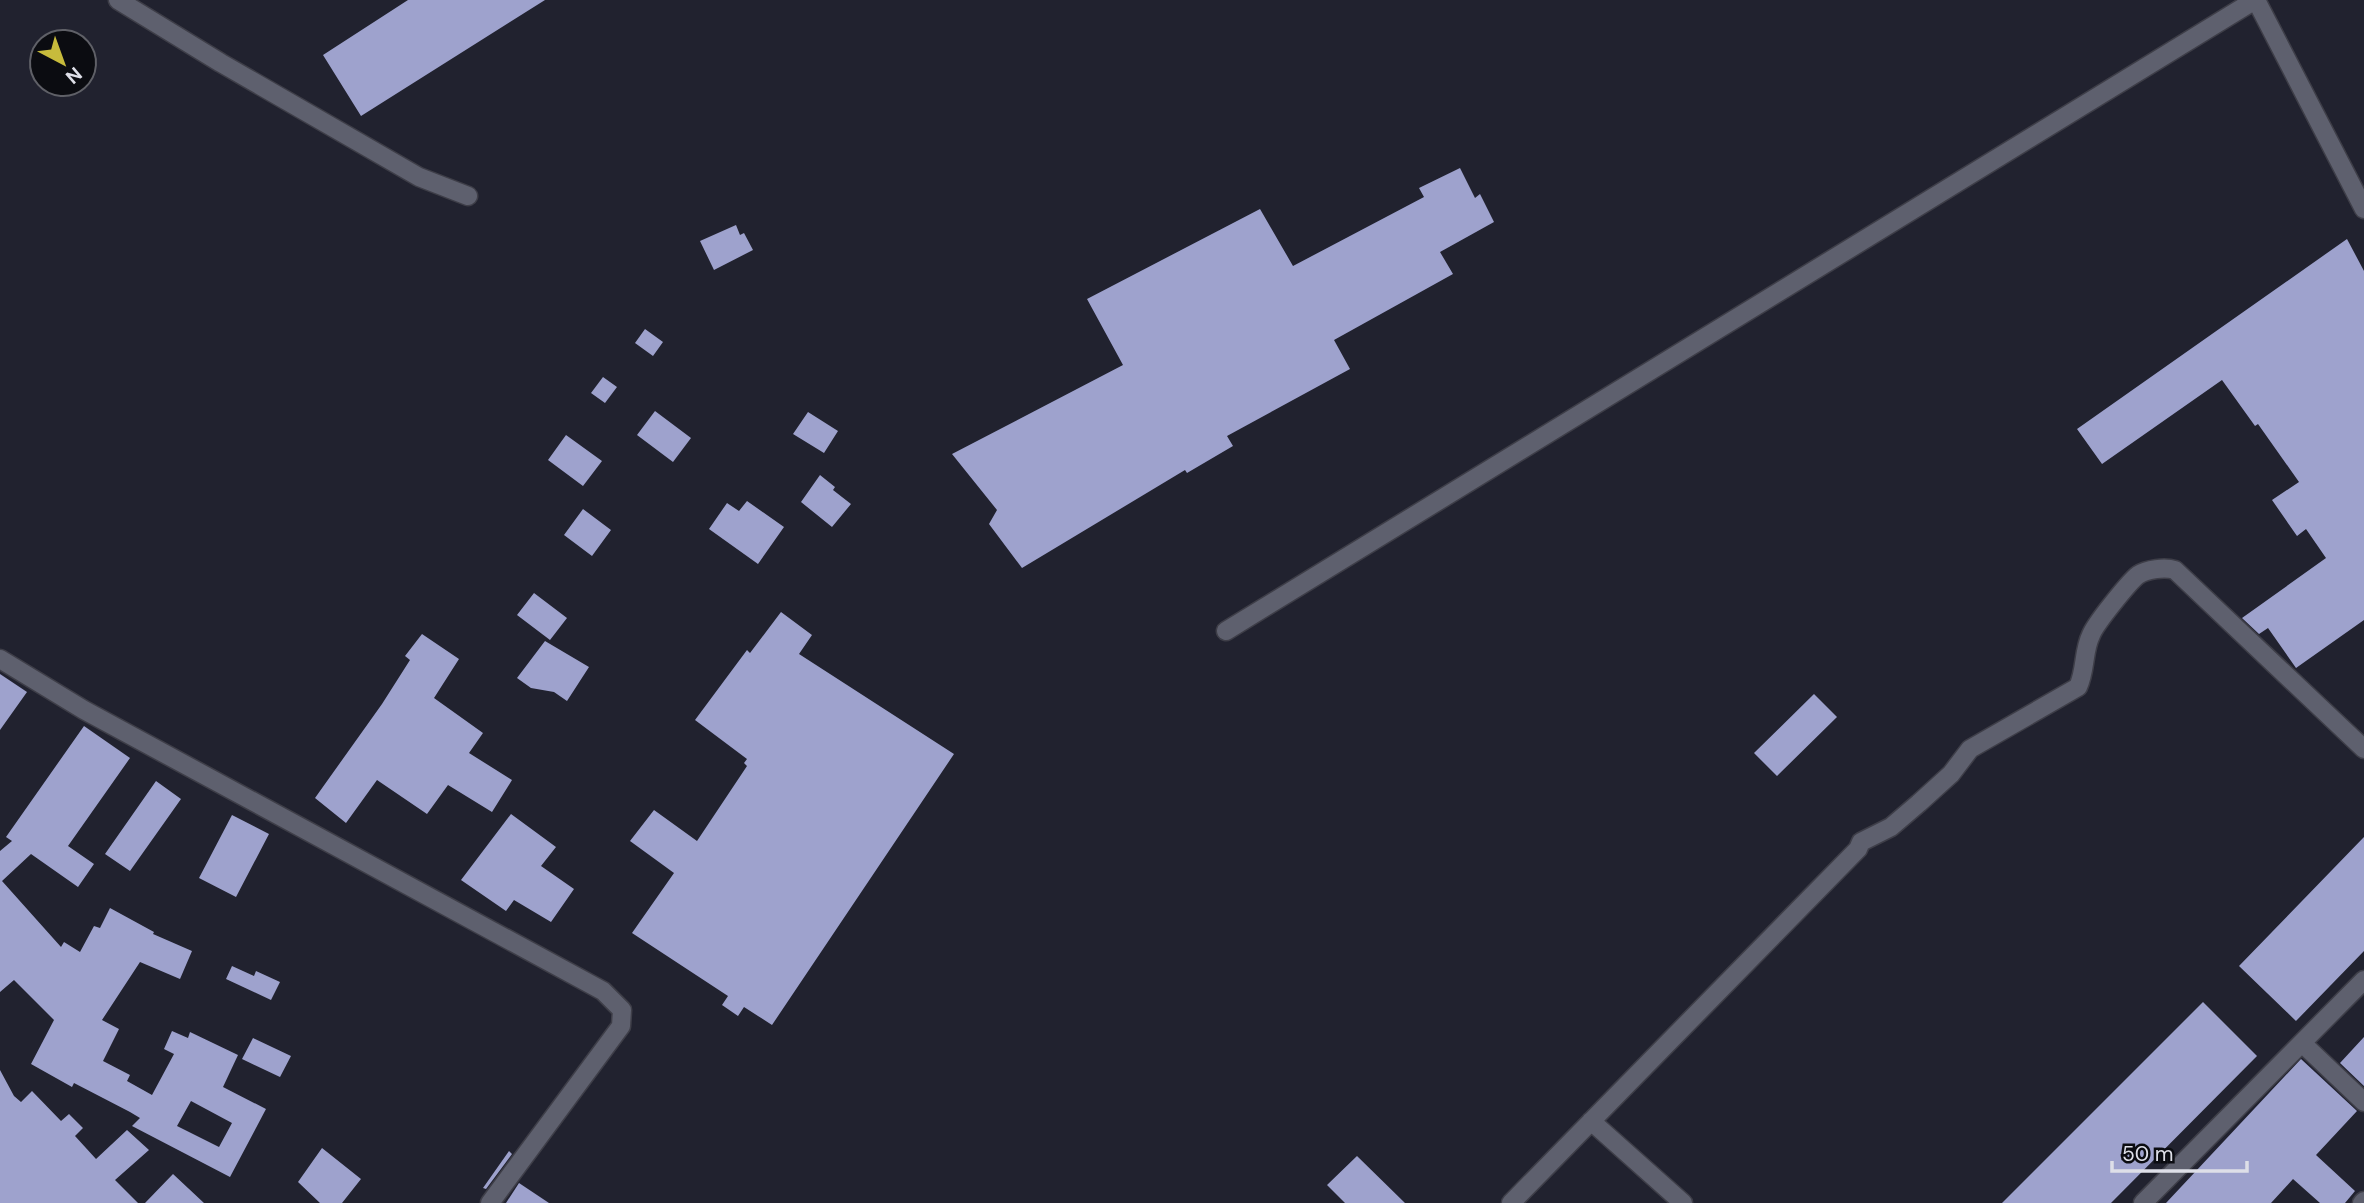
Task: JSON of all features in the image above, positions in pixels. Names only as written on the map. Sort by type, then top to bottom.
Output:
[{"type":"street","points":[[118,0],[418,177],[468,196]]},
{"type":"street","points":[[1226,631],[2255,0],[2364,209]]},
{"type":"street","points":[[1511,1203],[1858,849],[1861,842],[1877,836],[1898,821],[1951,774],[1970,749],[2078,687],[2084,674],[2090,636],[2103,616],[2138,575],[2168,568],[2175,570],[2364,749]]},
{"type":"street","points":[[0,659],[84,710],[603,991],[622,1010],[621,1026],[490,1203]]},
{"type":"street","points":[[2143,1203],[2364,980]]},
{"type":"street","points":[[2302,1043],[2364,1102]]},
{"type":"street","points":[[1591,1121],[1683,1203]]},
{"type":"building","points":[[408,0],[545,0],[361,116],[323,55]]},
{"type":"building","points":[[1460,168],[1475,198],[1480,194],[1494,222],[1440,252],[1453,274],[1334,340],[1350,369],[1227,436],[1233,446],[1187,473],[1185,470],[1022,568],[989,524],[997,510],[952,454],[1123,365],[1087,299],[1260,209],[1293,266],[1424,197],[1419,188]]},
{"type":"building","points":[[736,225],[740,235],[744,233],[753,250],[714,270],[700,241]]},
{"type":"building","points":[[2347,239],[2364,271],[2364,620],[2296,668],[2268,628],[2259,634],[2242,618],[2326,558],[2306,529],[2297,536],[2272,500],[2299,482],[2258,424],[2255,426],[2222,380],[2102,464],[2077,429]]},
{"type":"building","points":[[645,329],[663,342],[653,356],[635,343]]},
{"type":"building","points":[[603,377],[617,387],[605,403],[591,393]]},
{"type":"building","points":[[655,411],[691,438],[673,462],[637,435]]},
{"type":"building","points":[[808,412],[838,431],[824,453],[793,434]]},
{"type":"building","points":[[566,435],[602,461],[583,486],[548,460]]},
{"type":"building","points":[[820,475],[851,504],[832,527],[801,502]]},
{"type":"building","points":[[747,501],[784,527],[758,564],[709,529],[727,503],[739,511]]},
{"type":"building","points":[[583,509],[611,530],[592,556],[564,535]]},
{"type":"building","points":[[534,593],[567,618],[550,640],[517,615]]},
{"type":"building","points":[[781,612],[812,635],[799,654],[954,754],[772,1025],[744,1007],[738,1016],[722,1005],[728,996],[632,933],[674,873],[630,841],[654,810],[697,841],[747,766],[744,763],[747,759],[695,720],[747,650],[750,653]]},
{"type":"building","points":[[422,634],[459,659],[434,698],[483,733],[469,753],[512,780],[492,812],[448,785],[427,814],[377,780],[346,823],[315,798],[382,704],[410,660],[405,656]]},
{"type":"building","points":[[545,641],[589,667],[567,701],[554,692],[531,688],[517,678]]},
{"type":"building","points":[[0,674],[27,692],[0,730]]},
{"type":"building","points":[[1814,694],[1837,717],[1777,776],[1754,753]]},
{"type":"building","points":[[84,726],[130,758],[68,846],[94,864],[78,887],[31,854],[2,881],[61,947],[64,942],[80,952],[94,926],[100,928],[110,908],[154,932],[153,934],[192,951],[180,979],[140,962],[102,1020],[119,1029],[103,1061],[130,1075],[127,1081],[152,1095],[174,1054],[164,1049],[172,1031],[188,1038],[190,1032],[238,1055],[223,1087],[266,1109],[230,1177],[132,1126],[140,1118],[130,1112],[74,1083],[72,1087],[31,1064],[54,1020],[14,980],[0,992],[0,851],[12,841],[6,837]],"holes":[[[191,1101],[232,1123],[219,1147],[177,1126]]]},
{"type":"building","points":[[156,781],[181,799],[130,871],[105,854]]},
{"type":"building","points":[[511,814],[556,847],[541,866],[574,889],[551,922],[514,900],[506,911],[461,880]]},
{"type":"building","points":[[232,815],[269,834],[236,897],[199,878]]},
{"type":"building","points":[[2364,837],[2364,951],[2296,1021],[2239,966]]},
{"type":"building","points":[[232,966],[254,976],[256,971],[280,982],[271,1000],[226,979]]},
{"type":"building","points":[[2203,1002],[2257,1056],[2111,1203],[2002,1203]]},
{"type":"building","points":[[2364,1037],[2364,1086],[2340,1063]]},
{"type":"building","points":[[253,1038],[291,1056],[280,1077],[242,1059]]},
{"type":"building","points":[[2301,1059],[2357,1111],[2316,1155],[2355,1191],[2345,1203],[2320,1203],[2293,1179],[2271,1203],[2166,1203]]},
{"type":"building","points":[[0,1070],[14,1096],[21,1102],[32,1091],[61,1121],[69,1114],[83,1128],[75,1136],[96,1159],[127,1130],[149,1150],[115,1180],[138,1203],[0,1203]]},
{"type":"building","points":[[322,1148],[361,1179],[342,1203],[320,1203],[298,1182]]},
{"type":"building","points":[[509,1151],[512,1154],[486,1189],[483,1188]]},
{"type":"building","points":[[1357,1156],[1405,1203],[1345,1203],[1327,1185]]},
{"type":"building","points":[[173,1174],[204,1203],[145,1203]]},
{"type":"building","points":[[519,1183],[549,1203],[506,1203]]}]
